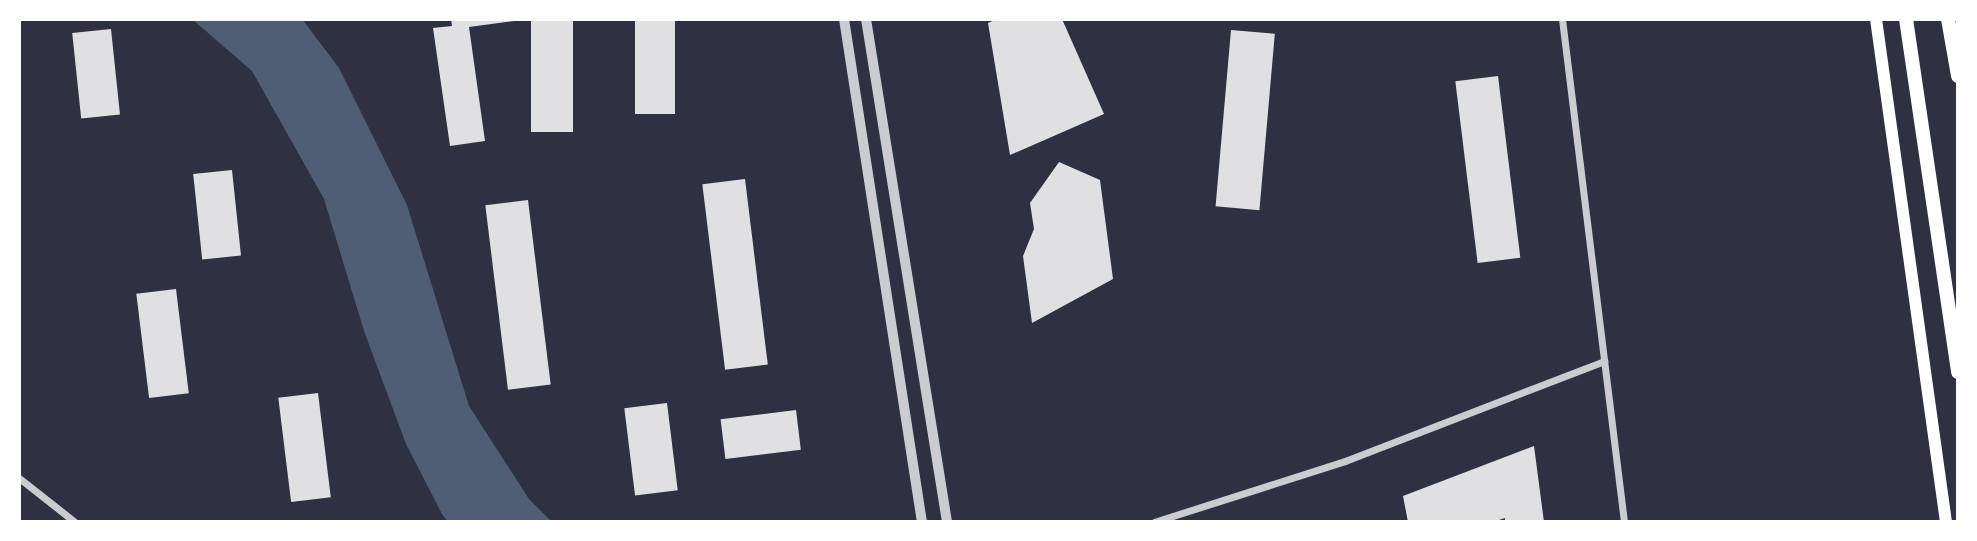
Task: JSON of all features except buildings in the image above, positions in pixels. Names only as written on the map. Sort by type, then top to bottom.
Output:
[{"type":"highway","points":[[1906,19],[1958,372]]},
{"type":"highway","points":[[1948,19],[1958,76]]},
{"type":"main road","points":[[1876,19],[1946,522]]},
{"type":"street","points":[[845,19],[922,522]]},
{"type":"street","points":[[866,19],[947,522]]},
{"type":"street","points":[[1562,19],[1623,522]]},
{"type":"street","points":[[1154,522],[1345,461],[1604,361]]},
{"type":"street","points":[[19,478],[75,522]]},
{"type":"water","points":[[192,19],[302,19],[339,68],[407,205],[469,406],[529,499],[552,522],[448,522],[442,514],[406,444],[364,331],[324,199],[252,71]]}]
